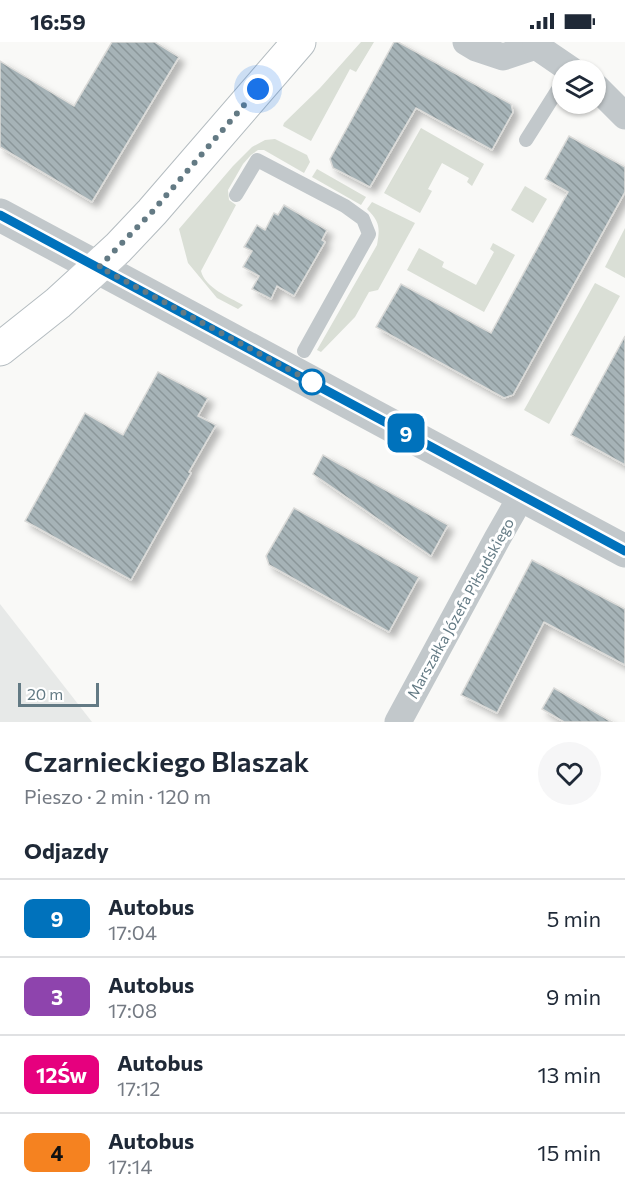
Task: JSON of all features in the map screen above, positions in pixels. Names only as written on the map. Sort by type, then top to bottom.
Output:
[{"type":"main road","points":[[0,349],[99,267],[152,212],[299,42]]},
{"type":"street","points":[[466,42],[476,48],[503,57],[538,44],[558,60]]},
{"type":"street","points":[[606,97],[625,116]]},
{"type":"street","points":[[0,215],[625,551]]},
{"type":"street","name":"Marszałka Józefa Piłsudskiego","points":[[398,722],[522,495]]},
{"type":"lane","points":[[526,140],[552,99]]},
{"type":"lane","points":[[236,195],[257,160],[345,206],[363,219],[369,234],[304,351]]},
{"type":"shaded area","points":[[361,42],[374,42],[356,72],[350,69],[311,141],[283,126],[284,123],[320,88]]},
{"type":"shaded area","points":[[421,128],[484,164],[472,186],[467,182],[469,178],[442,163],[428,189],[432,191],[420,213],[384,193]]},
{"type":"shaded area","points":[[275,139],[307,155],[310,162],[304,173],[264,150],[258,150],[251,155],[228,190],[229,200],[236,205],[201,271],[212,287],[243,305],[238,309],[217,298],[188,263],[179,229],[252,147],[265,140]]},
{"type":"shaded area","points":[[317,169],[366,197],[361,205],[312,177]]},
{"type":"shaded area","points":[[525,186],[547,199],[533,223],[511,210]]},
{"type":"shaded area","points":[[372,202],[415,223],[378,290],[369,292],[355,317],[321,352],[317,350],[377,245],[378,226],[367,209]]},
{"type":"shaded area","points":[[625,228],[625,278],[605,267]]},
{"type":"shaded area","points":[[493,243],[515,255],[484,312],[407,270],[419,248],[444,262],[442,267],[476,285],[494,252],[490,249]]},
{"type":"shaded area","points":[[595,283],[620,296],[549,424],[524,410]]},
{"type":"shaded area","points":[[0,604],[92,722],[0,722]]},
{"type":"building","points":[[112,42],[155,42],[179,57],[92,202],[0,147],[0,61],[74,106]]},
{"type":"building","points":[[394,42],[398,42],[511,104],[513,112],[492,150],[416,108],[370,187],[333,168],[330,159]]},
{"type":"building","points":[[569,136],[625,167],[625,192],[513,395],[504,398],[376,327],[401,284],[491,333],[568,192],[545,179]]},
{"type":"building","points":[[284,205],[327,230],[322,240],[325,242],[294,296],[277,286],[271,299],[252,289],[259,276],[243,267],[252,251],[244,247],[257,225],[265,230],[274,213],[278,215]]},
{"type":"building","points":[[625,336],[625,465],[571,435]]},
{"type":"building","points":[[158,372],[208,398],[198,416],[216,425],[131,580],[25,521],[85,413],[123,435]]},
{"type":"building","points":[[323,455],[448,525],[431,556],[313,474]]},
{"type":"building","points":[[294,508],[419,577],[389,632],[269,565],[266,556]]},
{"type":"building","points":[[532,560],[625,609],[625,665],[544,622],[497,713],[461,695]]},
{"type":"building","points":[[554,688],[612,722],[564,722],[542,709]]},
{"type":"bus line","name":"9","points":[[0,215],[625,551]]},
{"type":"route","points":[[258,89],[152,212],[99,267],[312,382]]}]
